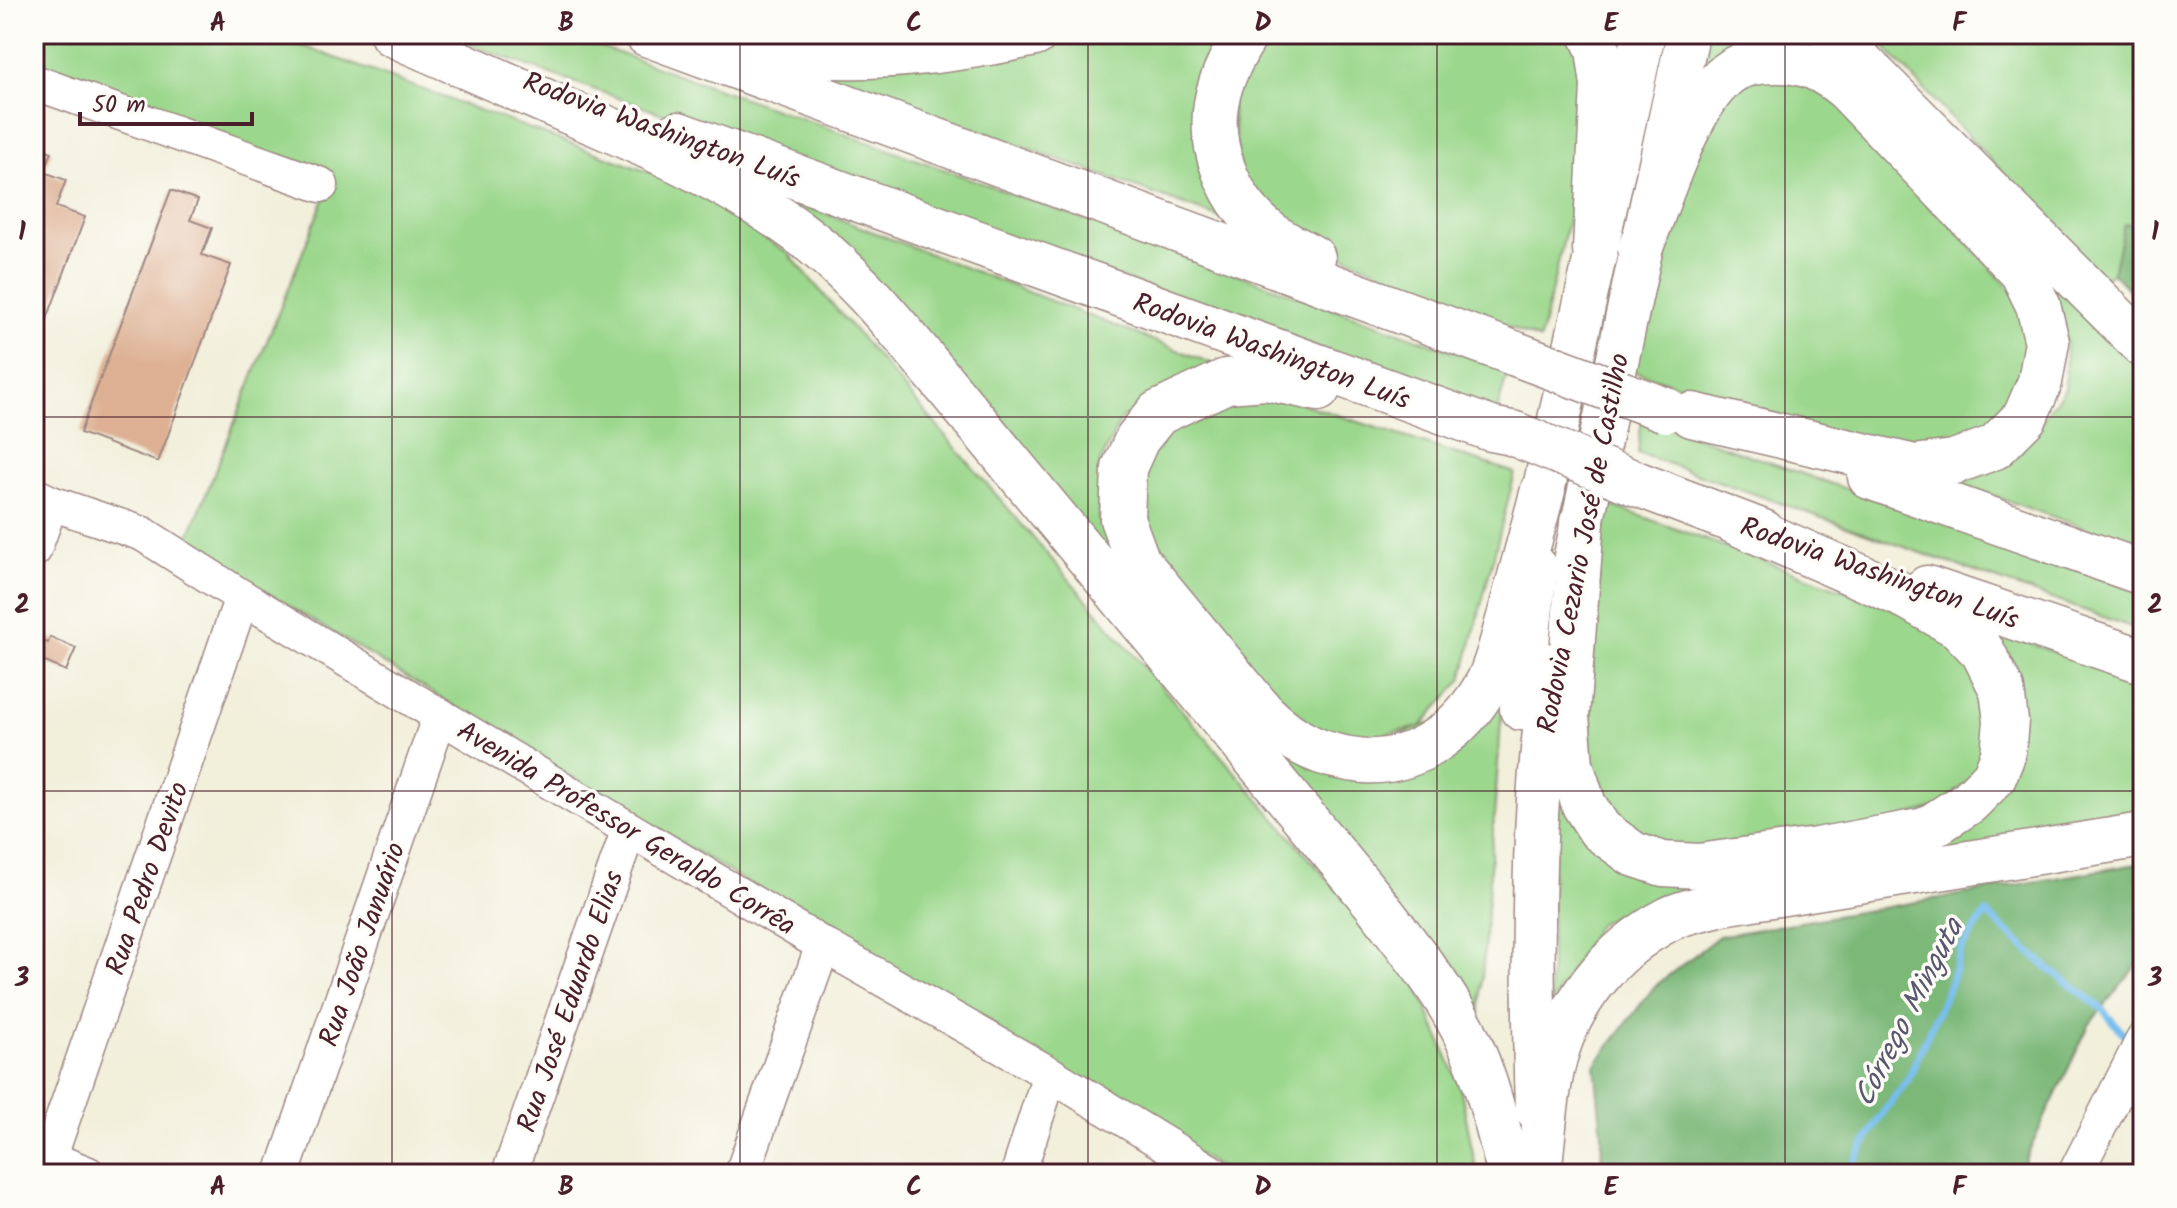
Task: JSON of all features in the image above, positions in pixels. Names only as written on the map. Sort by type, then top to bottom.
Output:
[{"type":"highway","points":[[392,34],[654,149],[748,198],[798,231],[842,269],[882,310],[1365,891],[1433,979],[1458,1020],[1481,1074],[1511,1174]]},
{"type":"highway","name":"Rodovia Washington Luís","points":[[401,34],[1501,431],[1735,522],[2143,661]]},
{"type":"highway","points":[[647,34],[1679,413],[2143,573]]},
{"type":"highway","points":[[696,34],[776,54],[872,57],[950,50],[1035,34]]},
{"type":"highway","points":[[1246,34],[1231,59],[1220,87],[1215,113],[1217,147],[1225,180],[1238,200],[1257,223],[1276,238],[1450,329]]},
{"type":"highway","points":[[1591,34],[1598,49],[1603,85],[1595,250]]},
{"type":"highway","points":[[1833,34],[2143,345]]},
{"type":"highway","points":[[1640,249],[1692,118],[1713,87],[1734,69],[1759,61],[1796,60],[1825,72],[1847,89],[2022,272],[2038,305],[2047,342],[2040,382],[2025,417],[1995,447],[1954,462],[1914,467],[1679,413]]},
{"type":"highway","points":[[1501,431],[1405,413],[1336,393],[1266,378],[1226,381],[1158,413],[1137,439],[1124,468],[1122,519],[1138,562],[1283,733],[1329,756],[1382,762],[1421,751],[1446,734],[1467,714],[1488,682],[1543,490]]},
{"type":"highway","points":[[1582,522],[1567,716],[1571,765],[1584,805],[1600,830],[1633,854],[1663,864],[1699,866],[1817,850],[1926,830],[1969,802],[1994,777],[2003,755],[2006,721],[2002,690],[1983,652],[1959,627],[1907,597],[1735,522]]},
{"type":"highway","points":[[1538,1174],[1552,1071],[1561,1036],[1587,989],[1624,948],[1671,918],[1722,903],[2143,835]]},
{"type":"main road","name":"Rodovia Cezario José de Castilho","points":[[1511,1174],[1510,968],[1514,774],[1543,490],[1644,34]]},
{"type":"main road","name":"Rodovia Cezario José de Castilho","points":[[1538,1174],[1532,987],[1541,753],[1552,673],[1582,522],[1688,34]]},
{"type":"street","points":[[34,82],[321,185]]},
{"type":"street","points":[[34,550],[43,499]]},
{"type":"street","name":"Avenida Professor Geraldo Corrêa","points":[[43,499],[143,534],[242,597],[823,945],[1050,1074],[1214,1174]]},
{"type":"street","name":"Rua Pedro Devito","points":[[42,1156],[242,597]]},
{"type":"street","name":"Rua João Januário","points":[[282,1174],[440,715]]},
{"type":"street","name":"Rua José Eduardo Elias","points":[[509,1174],[629,829]]},
{"type":"street","points":[[742,1174],[823,945]]},
{"type":"street","points":[[2075,1174],[2143,1040]]},
{"type":"street","points":[[1018,1174],[1050,1074]]},
{"type":"street","points":[[42,1156],[88,1174]]},
{"type":"green space","points":[[34,34],[270,34],[684,185],[788,253],[1415,981],[1460,1086],[1477,1174],[1230,1174],[186,544],[331,181],[34,73]]},
{"type":"green space","points":[[439,34],[565,34],[1508,371],[1497,412]]},
{"type":"green space","points":[[1084,34],[1235,34],[1229,221],[815,71],[1004,56]]},
{"type":"green space","points":[[1258,34],[1580,34],[1587,140],[1540,340],[1286,231],[1242,190],[1231,98]]},
{"type":"green space","points":[[1701,34],[1820,34],[2143,369],[2143,548],[1959,484],[1997,467],[2030,436],[2065,389],[2066,338],[1847,73],[1690,89]]},
{"type":"green space","points":[[1872,34],[2143,34],[2143,224],[2124,225],[2113,273],[2103,279]]},
{"type":"green space","points":[[1780,73],[1823,84],[2021,301],[2033,349],[1996,427],[1946,448],[1878,448],[1627,369],[1660,236],[1729,88]]},
{"type":"green space","points":[[762,189],[1214,364],[1169,385],[1121,419],[1099,465],[1098,517],[1122,570],[1310,768],[1503,696],[1479,1019]]},
{"type":"green space","points":[[2124,224],[2143,224],[2143,306],[2113,273]]},
{"type":"green space","points":[[1288,399],[1515,473],[1462,680],[1420,727],[1346,742],[1283,720],[1133,538],[1150,429],[1186,404]]},
{"type":"green space","points":[[1642,418],[2143,592],[2143,631],[1638,453]]},
{"type":"green space","points":[[1602,502],[1915,616],[1950,636],[1990,694],[1985,765],[1925,820],[1694,857],[1605,818],[1589,772]]},
{"type":"green space","points":[[1984,627],[2143,683],[2143,824],[1679,894],[1599,923],[1550,1006],[1554,774],[1678,882],[2000,789]]},
{"type":"green space","points":[[2143,863],[2143,957],[2089,1025],[2018,1174],[1601,1174],[1602,1135],[1595,1065],[1654,987],[1719,936]]},
{"type":"building","points":[[34,145],[52,152],[44,172],[66,180],[56,207],[85,217],[34,354]]},
{"type":"building","points":[[171,190],[198,200],[190,220],[212,228],[202,255],[231,265],[158,462],[80,433]]},
{"type":"building","points":[[50,637],[76,648],[66,671],[36,658],[43,641],[48,643]]},
{"type":"waterway","name":"Córrego Minguta","points":[[1847,1174],[1882,1114],[1907,1081],[1950,984],[1961,949],[1986,913],[2042,963],[2100,1007],[2125,1035]]}]
